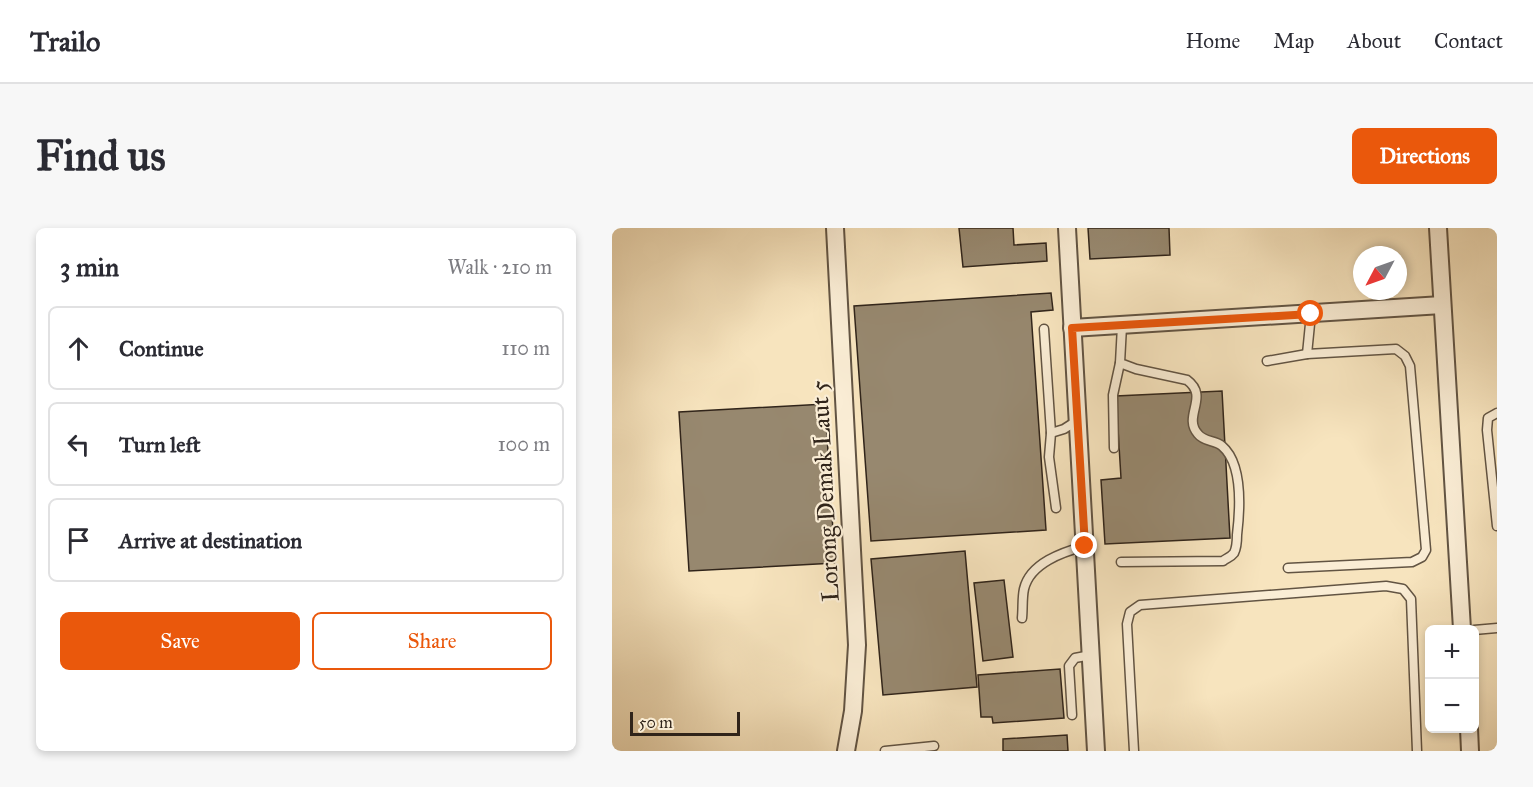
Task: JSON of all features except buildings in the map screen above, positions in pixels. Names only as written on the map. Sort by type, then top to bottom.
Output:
[{"type":"street","name":"Lorong Demak Laut 5","points":[[835,228],[858,645],[853,711],[846,751]]},
{"type":"street","points":[[1067,228],[1096,751]]},
{"type":"street","points":[[1438,228],[1462,625]]},
{"type":"street","points":[[1072,328],[1442,305]]},
{"type":"street","points":[[1469,733],[1470,751]]},
{"type":"lane","points":[[1307,354],[1311,314]]},
{"type":"lane","points":[[1114,448],[1113,395],[1120,363],[1122,326]]},
{"type":"lane","points":[[1044,329],[1051,433],[1049,457],[1056,508]]},
{"type":"lane","points":[[1267,361],[1307,354],[1396,349],[1405,356],[1412,376],[1426,550],[1422,557],[1412,562],[1288,568]]},
{"type":"lane","points":[[1120,363],[1136,369],[1187,380],[1193,384],[1197,393],[1192,422],[1197,433],[1205,440],[1221,445],[1231,458],[1237,476],[1240,512],[1236,549],[1230,557],[1223,561],[1121,562]]},
{"type":"lane","points":[[1497,413],[1488,418],[1488,430],[1497,526]]},
{"type":"lane","points":[[1051,433],[1064,429],[1078,420]]},
{"type":"lane","points":[[1022,618],[1024,588],[1031,575],[1056,555],[1085,546]]},
{"type":"lane","points":[[1134,751],[1127,624],[1130,612],[1140,605],[1386,586],[1403,589],[1411,599],[1417,751]]},
{"type":"lane","points":[[1479,630],[1497,628]]},
{"type":"lane","points":[[1072,715],[1069,666],[1075,658],[1091,655]]},
{"type":"lane","points":[[885,751],[934,746]]},
{"type":"route","points":[[1085,546],[1072,328],[1311,314]]}]
